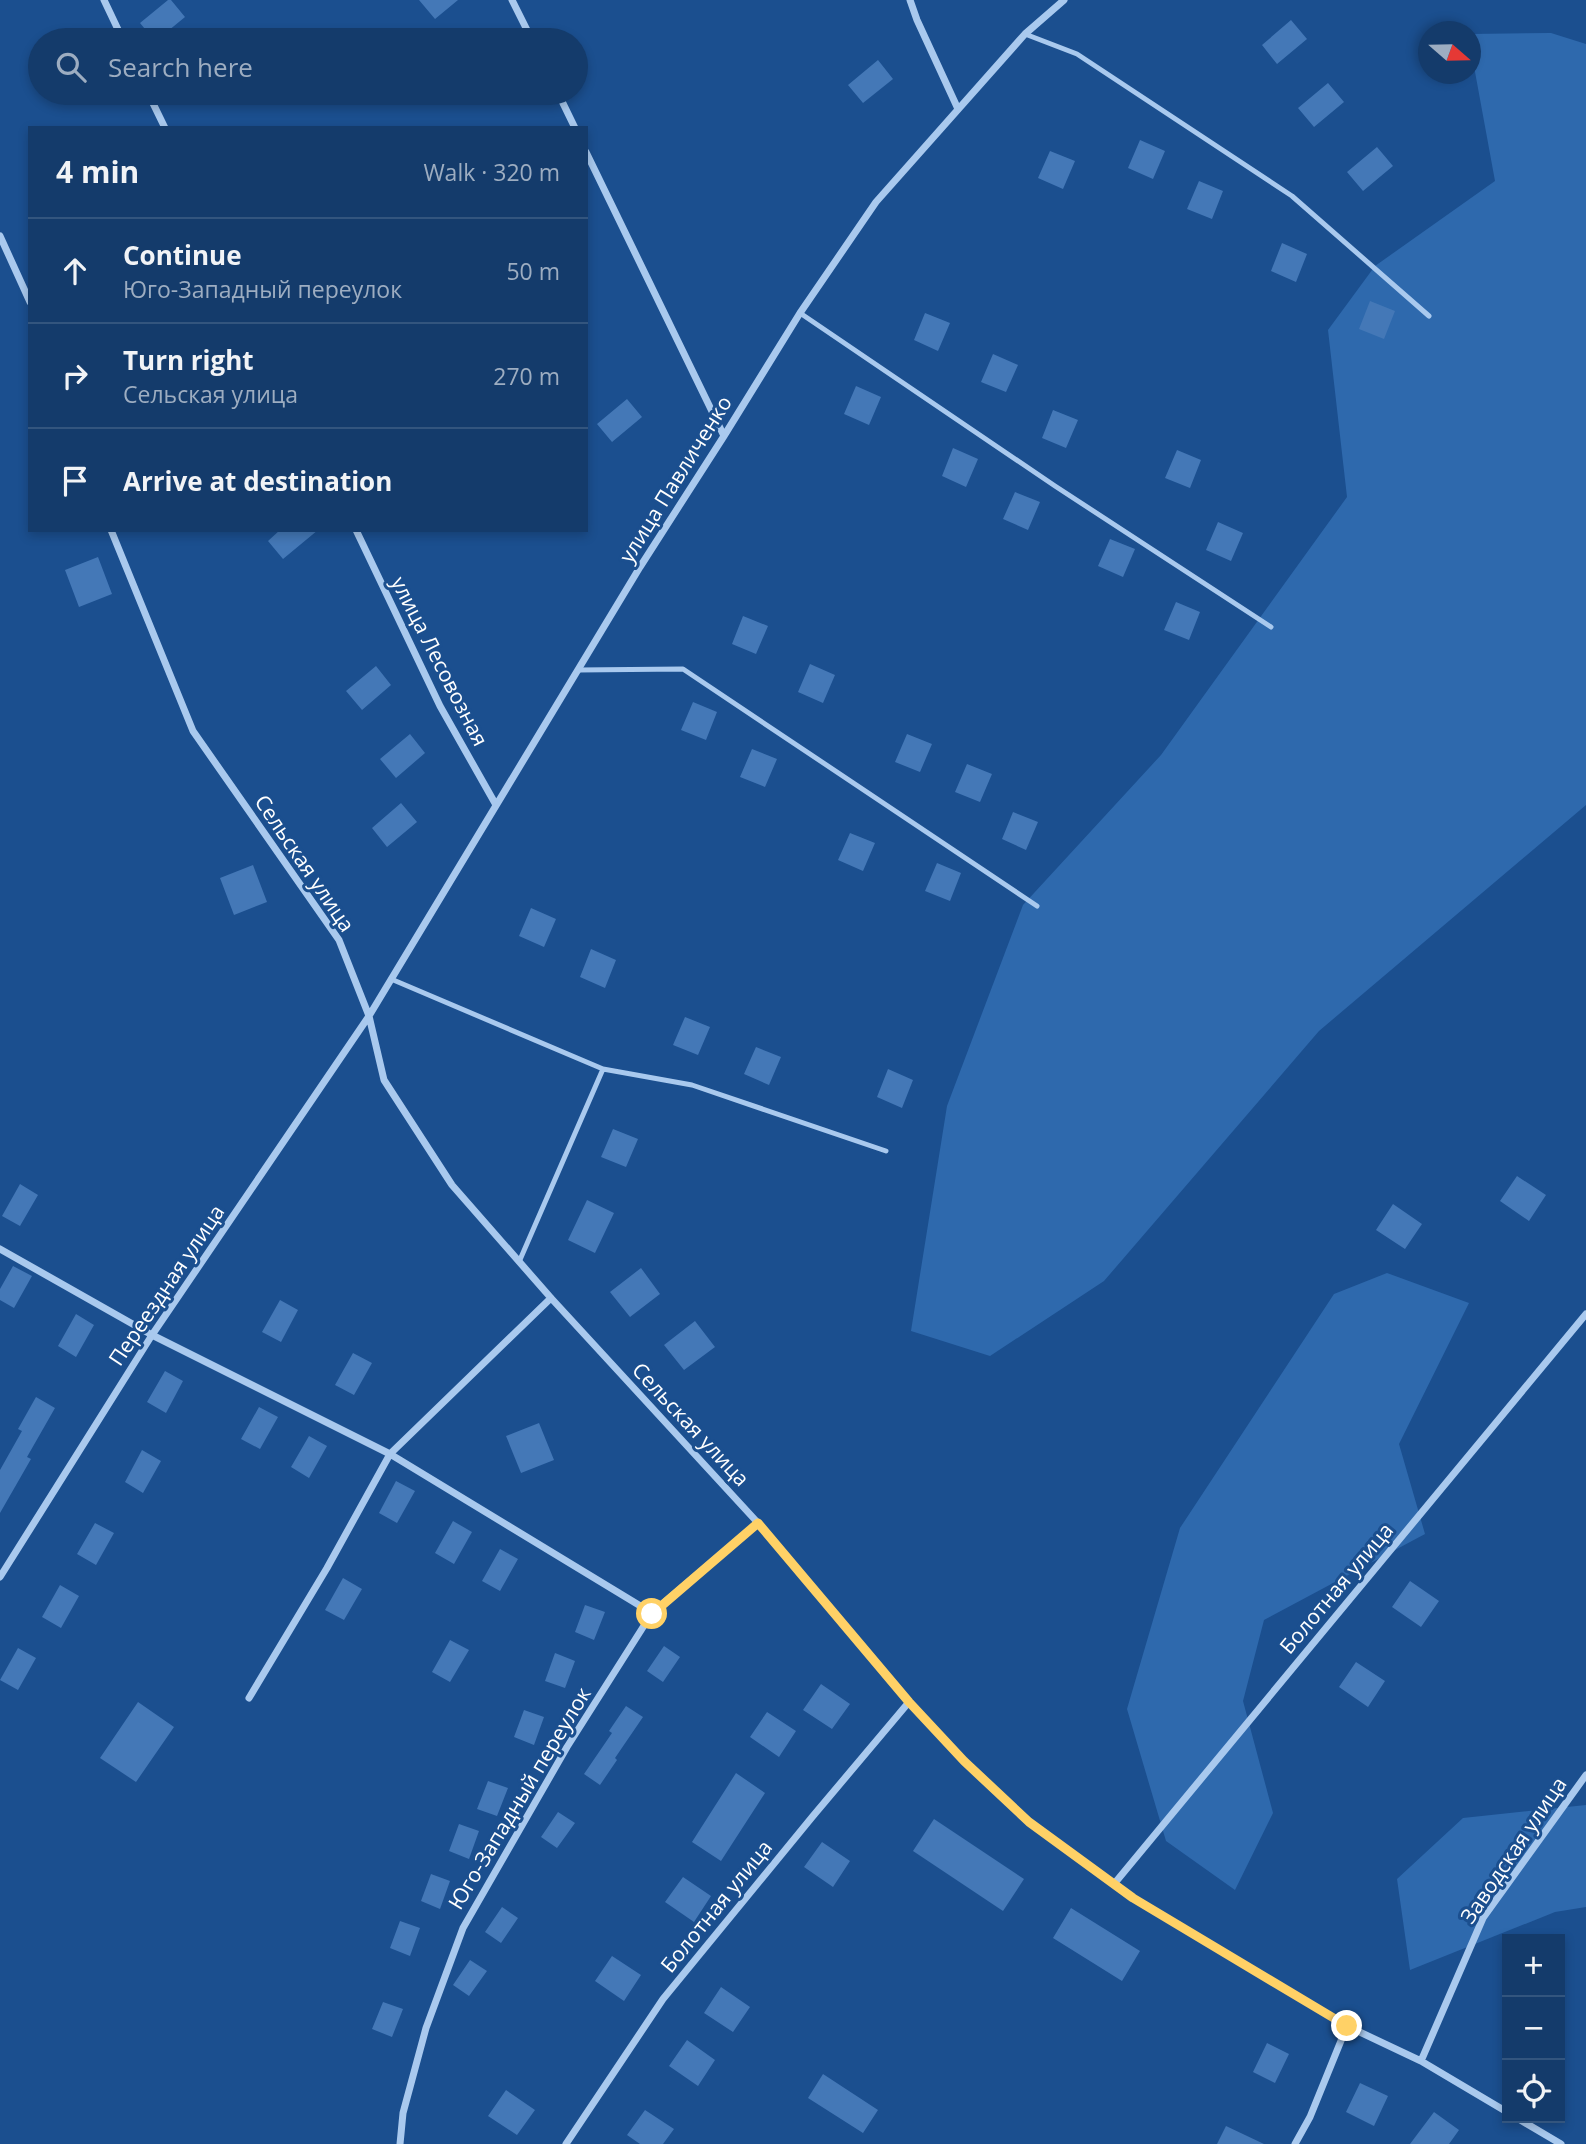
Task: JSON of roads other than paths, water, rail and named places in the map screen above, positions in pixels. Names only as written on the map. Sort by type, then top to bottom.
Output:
[{"type":"street","points":[[104,0],[117,28]]},
{"type":"street","points":[[512,0],[526,28]]},
{"type":"street","points":[[910,0],[916,20],[958,109]]},
{"type":"street","name":"улица Павличенко","points":[[369,1016],[640,567],[800,313],[876,202],[1024,34],[1064,0]]},
{"type":"street","points":[[154,105],[164,126]]},
{"type":"street","points":[[564,105],[574,126]]},
{"type":"street","points":[[588,156],[724,436]]},
{"type":"street","points":[[0,236],[28,298]]},
{"type":"street","name":"Сельская улица","points":[[112,532],[193,731],[339,940],[369,1016],[384,1080],[452,1185],[519,1262],[758,1523],[909,1702],[964,1761],[1029,1822],[1133,1898],[1347,2026],[1421,2061],[1502,2109]]},
{"type":"street","name":"улица Лесовозная","points":[[357,532],[440,706],[496,805]]},
{"type":"street","name":"Переездная улица","points":[[0,1577],[152,1335],[369,1016]]},
{"type":"street","points":[[0,1250],[152,1335],[390,1454],[652,1614]]},
{"type":"street","points":[[249,1698],[327,1568],[390,1454],[551,1298]]},
{"type":"street","name":"Болотная улица","points":[[1114,1884],[1586,1314]]},
{"type":"street","name":"Юго-Западный переулок","points":[[400,2144],[403,2113],[426,2028],[463,1928],[567,1747],[652,1614],[758,1523]]},
{"type":"street","name":"Болотная улица","points":[[566,2144],[663,1999],[909,1702]]},
{"type":"street","name":"Заводская улица","points":[[1421,2061],[1483,1918],[1586,1775]]},
{"type":"street","points":[[1295,2144],[1310,2117],[1347,2026]]},
{"type":"street","points":[[1525,2123],[1561,2144]]},
{"type":"lane","points":[[1024,34],[1077,54],[1292,196],[1429,316]]},
{"type":"lane","points":[[800,313],[1271,627]]},
{"type":"lane","points":[[578,670],[683,669],[1037,906]]},
{"type":"lane","points":[[391,979],[603,1069],[692,1085],[886,1151]]},
{"type":"lane","points":[[519,1262],[603,1069]]}]
